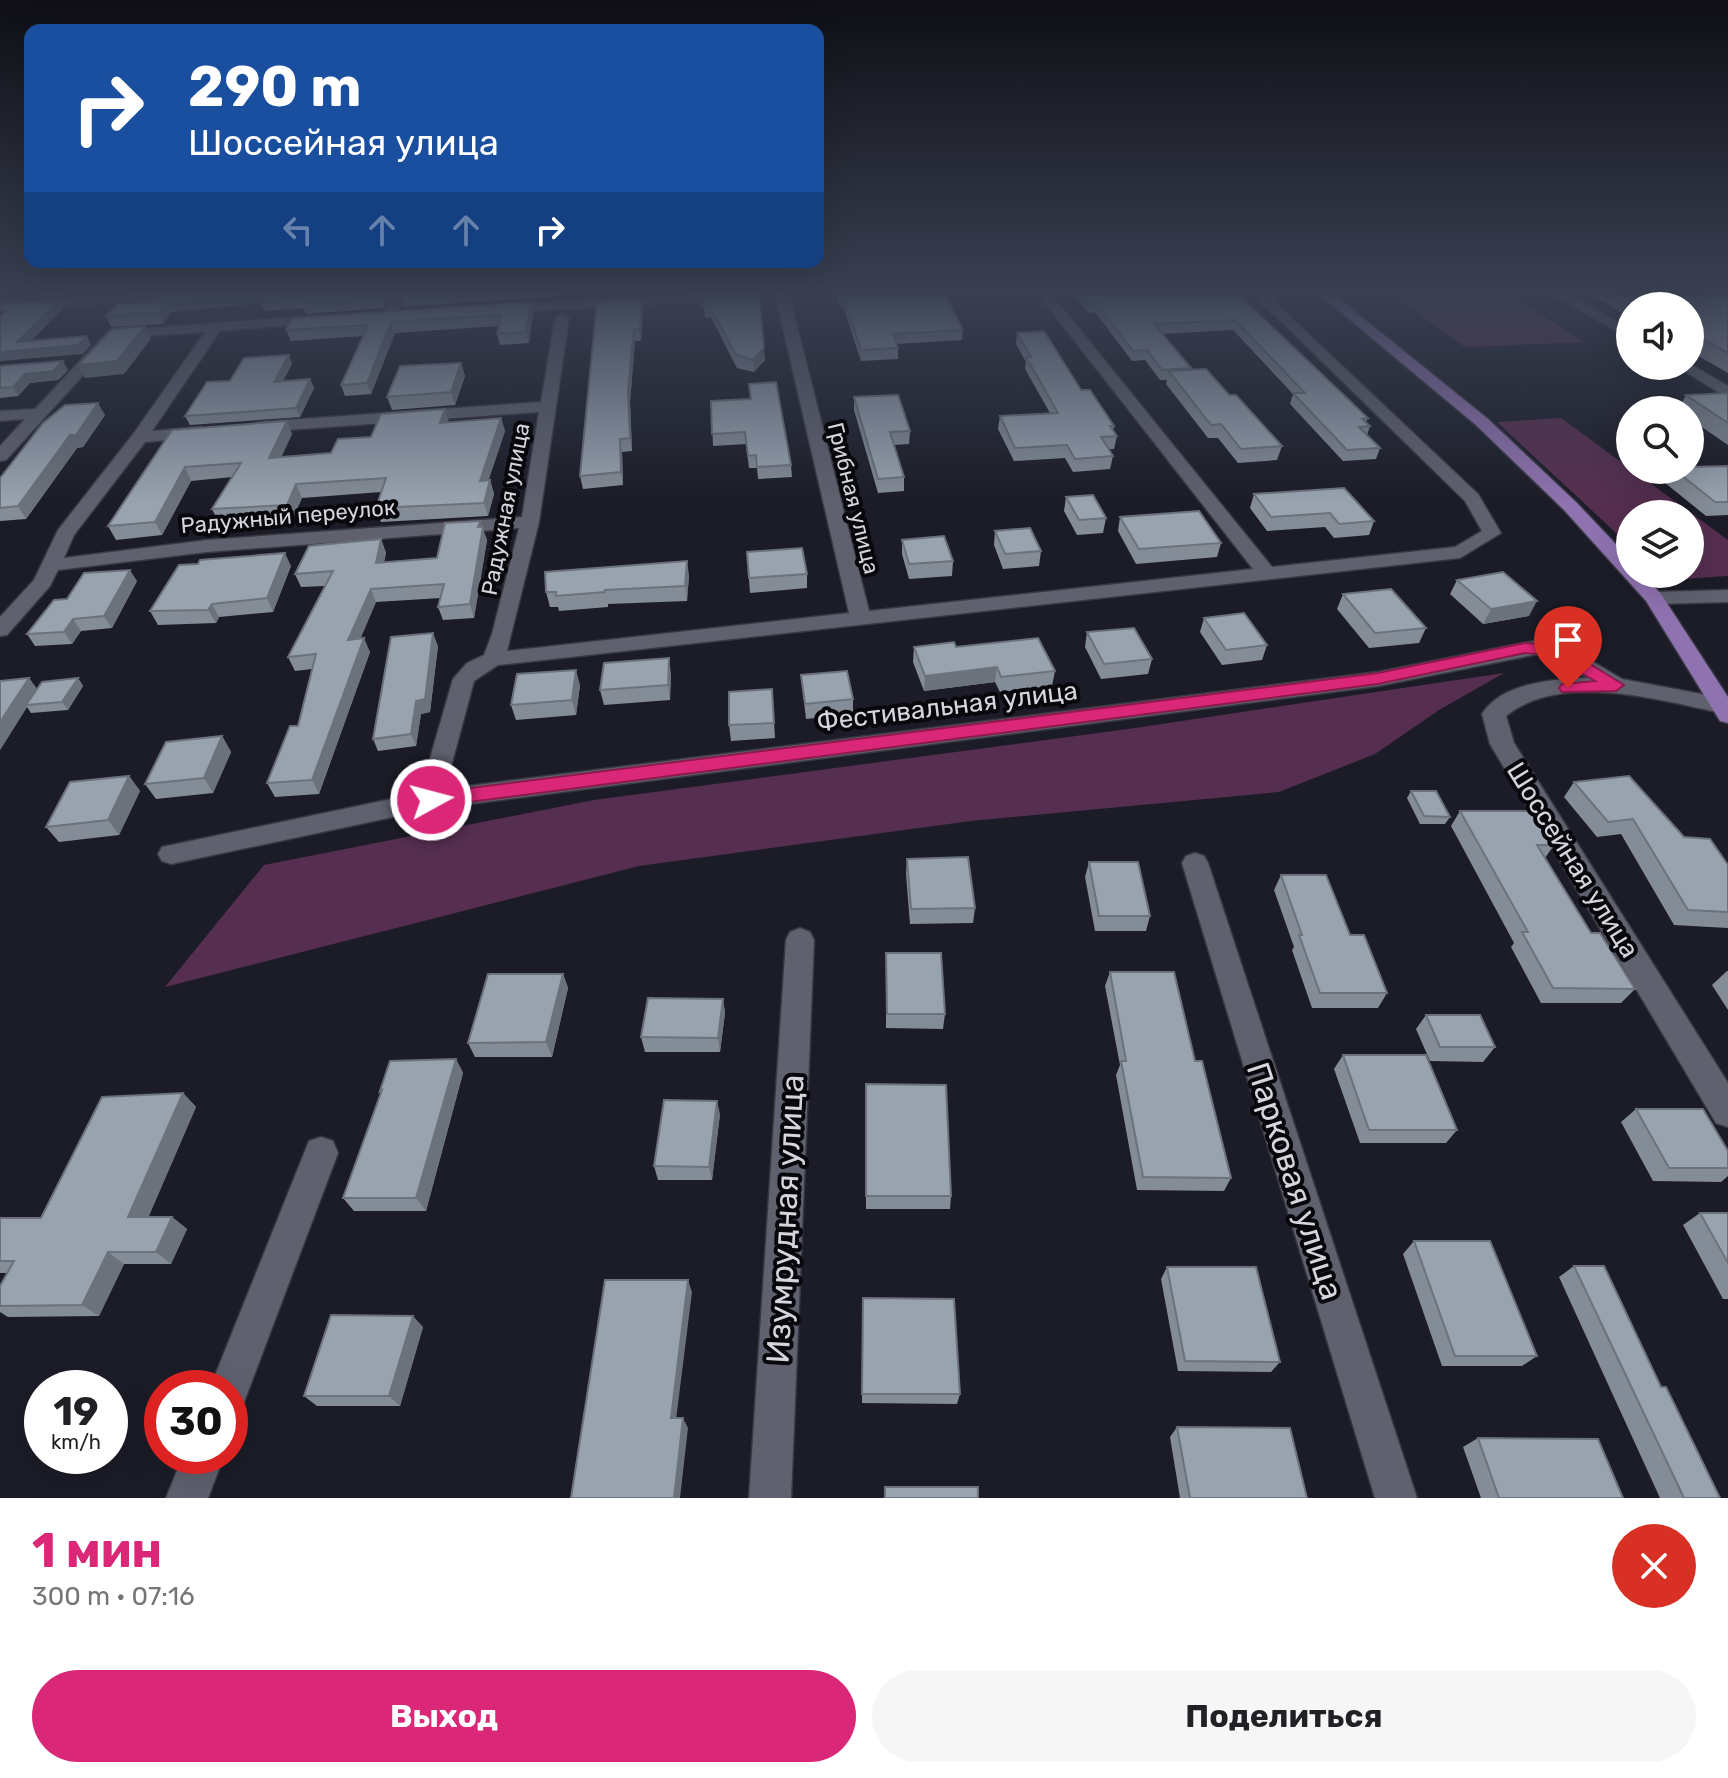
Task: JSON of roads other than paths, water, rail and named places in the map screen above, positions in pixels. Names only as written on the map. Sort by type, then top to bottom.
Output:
[{"type":"main road","points":[[1411,364],[1482,422],[1570,506],[1616,557]]},
{"type":"main road","points":[[1645,588],[1725,710]]},
{"type":"street","points":[[0,456],[85,364]]},
{"type":"street","points":[[0,630],[43,582],[65,534],[140,437],[190,364]]},
{"type":"street","name":"Радужная улица","points":[[493,659],[503,634],[530,522],[556,364]]},
{"type":"street","name":"Грибная улица","points":[[799,364],[861,619]]},
{"type":"street","points":[[1100,364],[1266,572]]},
{"type":"street","points":[[431,800],[435,776],[464,679],[475,668],[493,659],[1460,552],[1492,533],[1472,498],[1332,364]]},
{"type":"street","points":[[1704,379],[1728,393]]},
{"type":"street","points":[[245,428],[550,406]]},
{"type":"street","points":[[0,416],[42,413]]},
{"type":"street","points":[[140,437],[215,431]]},
{"type":"street","name":"Радужный переулок","points":[[51,565],[207,546],[530,522]]},
{"type":"street","points":[[1654,598],[1728,596]]},
{"type":"street","name":"Фестивальная улица","points":[[171,854],[431,800],[1378,679],[1525,648],[1555,650],[1616,685],[1725,710]]},
{"type":"street","name":"Шоссейная улица","points":[[1616,685],[1544,689],[1511,699],[1494,714],[1502,744],[1728,1112]]},
{"type":"street","name":"Парковая улица","points":[[1195,863],[1396,1498]]},
{"type":"street","name":"Изумрудная улица","points":[[770,1498],[800,940]]},
{"type":"street","points":[[237,1370],[321,1153]]},
{"type":"street","points":[[187,1498],[197,1474]]}]
